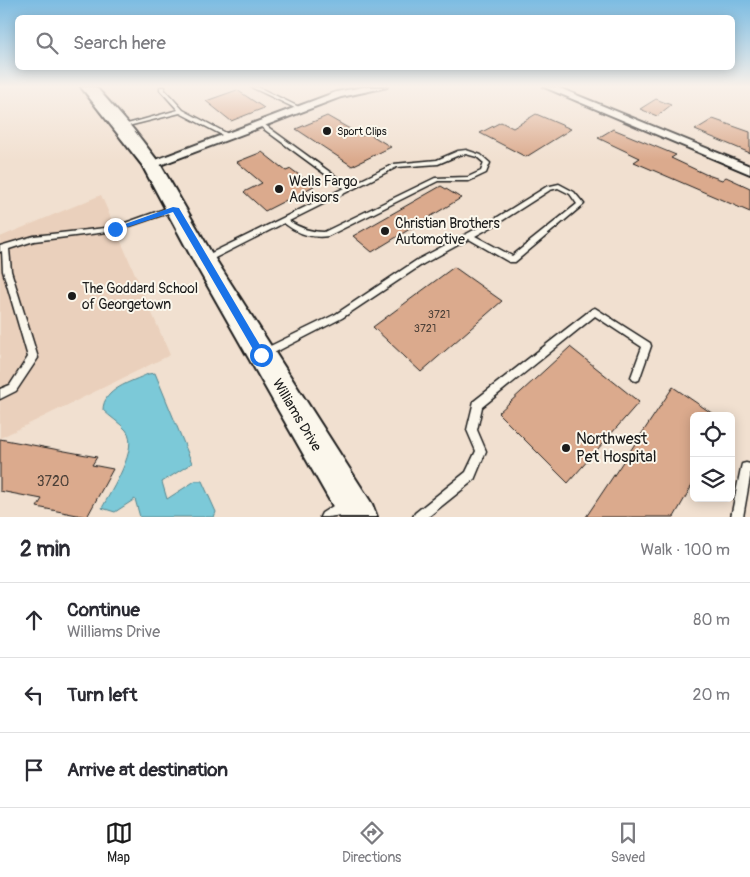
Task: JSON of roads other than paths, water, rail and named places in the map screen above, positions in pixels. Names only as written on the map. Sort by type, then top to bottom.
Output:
[{"type":"main road","name":"Williams Drive","points":[[109,111],[150,164],[204,260],[354,509]]},
{"type":"street","points":[[150,164],[291,111]]},
{"type":"street","points":[[607,111],[750,170]]},
{"type":"lane","points":[[122,127],[181,111]]},
{"type":"lane","points":[[181,111],[226,135]]},
{"type":"lane","points":[[259,123],[349,189]]},
{"type":"lane","points":[[204,260],[396,165],[438,162],[458,152],[479,156],[487,164],[484,172],[469,179],[438,179],[324,234],[316,235],[304,232],[285,221]]},
{"type":"lane","points":[[261,355],[339,316],[420,262],[469,236],[548,188],[559,186],[572,193],[581,204],[512,260],[469,236]]},
{"type":"lane","points":[[0,394],[13,388],[33,358],[7,272],[2,248],[34,239],[115,229],[175,208]]},
{"type":"lane","points":[[419,517],[470,476],[481,451],[472,430],[478,404],[595,311],[647,346],[636,377]]},
{"type":"lane","points":[[738,517],[746,468]]},
{"type":"lane","points":[[326,517],[354,509]]},
{"type":"water","points":[[155,373],[192,463],[162,482],[167,499],[195,481],[202,481],[216,512],[214,517],[140,517],[135,499],[115,512],[102,508],[123,469],[129,447],[129,438],[126,430],[103,410],[104,403],[113,391],[119,387],[148,374]]},
{"type":"place","name":"Sport Clips","points":[[327,131]]},
{"type":"place","name":"Wells Fargo Advisors","points":[[279,189]]},
{"type":"place","name":"Christian Brothers Automotive","points":[[385,231]]},
{"type":"place","name":"The Goddard School of Georgetown","points":[[72,296]]},
{"type":"place","name":"Northwest Pet Hospital","points":[[566,448]]}]
